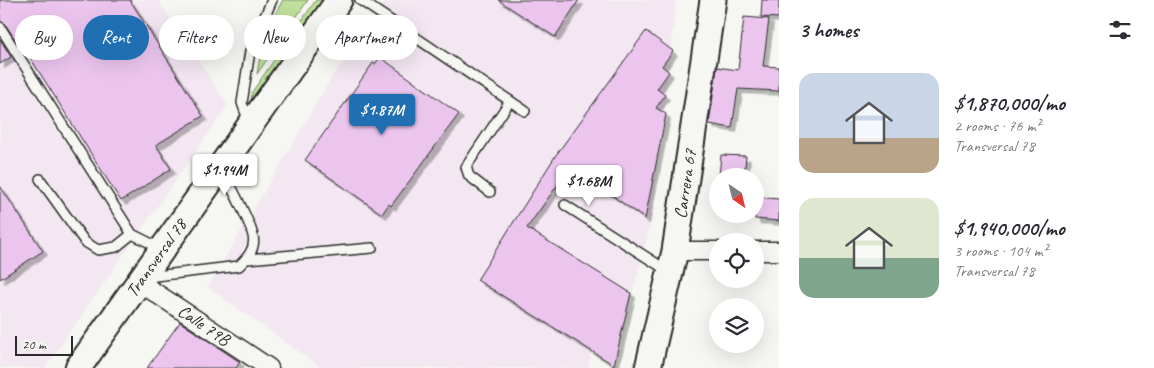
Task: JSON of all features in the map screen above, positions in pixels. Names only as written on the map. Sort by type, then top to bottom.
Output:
[{"type":"main road","name":"Transversal 78","points":[[78,368],[339,0]]},
{"type":"main road","name":"Carrera 67","points":[[648,368],[672,262],[713,0]]},
{"type":"street","points":[[764,251],[779,251]]},
{"type":"street","points":[[672,262],[709,253]]},
{"type":"street","name":"Calle 79B","points":[[140,279],[268,368]]},
{"type":"lane","points":[[360,0],[525,111]]},
{"type":"lane","points":[[250,124],[242,103],[250,52],[270,1]]},
{"type":"lane","points":[[0,26],[132,234],[162,249]]},
{"type":"lane","points":[[490,192],[469,176],[466,168],[510,101]]},
{"type":"lane","points":[[140,279],[239,266],[247,259],[252,250],[254,237],[221,166]]},
{"type":"lane","points":[[40,179],[85,242],[98,250],[116,247],[132,234]]},
{"type":"lane","points":[[565,205],[672,262]]},
{"type":"lane","points":[[247,259],[372,248]]},
{"type":"shaded area","points":[[0,0],[158,0],[168,15],[159,15],[159,60],[198,60],[228,105],[45,368],[0,368]]},
{"type":"shaded area","points":[[386,0],[676,0],[653,215],[614,365],[592,351],[588,368],[322,368],[208,287],[344,60],[418,60],[418,15],[375,15]]},
{"type":"green space","points":[[283,0],[308,0],[298,15],[275,15]]},
{"type":"green space","points":[[316,0],[330,0],[319,15],[316,15],[316,19],[306,32],[306,15]]},
{"type":"green space","points":[[260,60],[267,60],[257,74]]},
{"type":"green space","points":[[274,60],[285,60],[251,106],[252,92]]},
{"type":"building","points":[[0,0],[130,0],[139,15],[83,15],[83,60],[149,60],[149,30],[159,46],[159,60],[168,60],[203,116],[156,145],[171,169],[121,201],[32,60],[73,60],[73,15],[15,15],[15,39],[5,24],[0,21]]},
{"type":"building","points":[[498,0],[579,0],[555,37]]},
{"type":"building","points":[[762,0],[779,0],[779,18],[761,17]]},
{"type":"building","points":[[744,17],[769,19],[763,66],[779,67],[779,91],[738,89],[732,128],[709,124],[717,67],[738,70]]},
{"type":"building","points":[[646,31],[673,51],[662,66],[669,72],[657,89],[665,95],[656,108],[666,114],[645,219],[571,166],[527,228],[631,293],[614,365],[477,280],[556,155]]},
{"type":"building","points":[[0,39],[11,57],[0,64]]},
{"type":"building","points":[[378,60],[384,60],[459,114],[391,206],[389,204],[382,214],[305,160],[373,63],[375,64]]},
{"type":"building","points":[[721,155],[746,156],[745,168],[720,168]]},
{"type":"building","points":[[0,186],[43,251],[0,279]]},
{"type":"building","points":[[764,198],[779,199],[779,221],[764,220]]},
{"type":"building","points":[[180,322],[240,362],[236,368],[147,368]]}]
